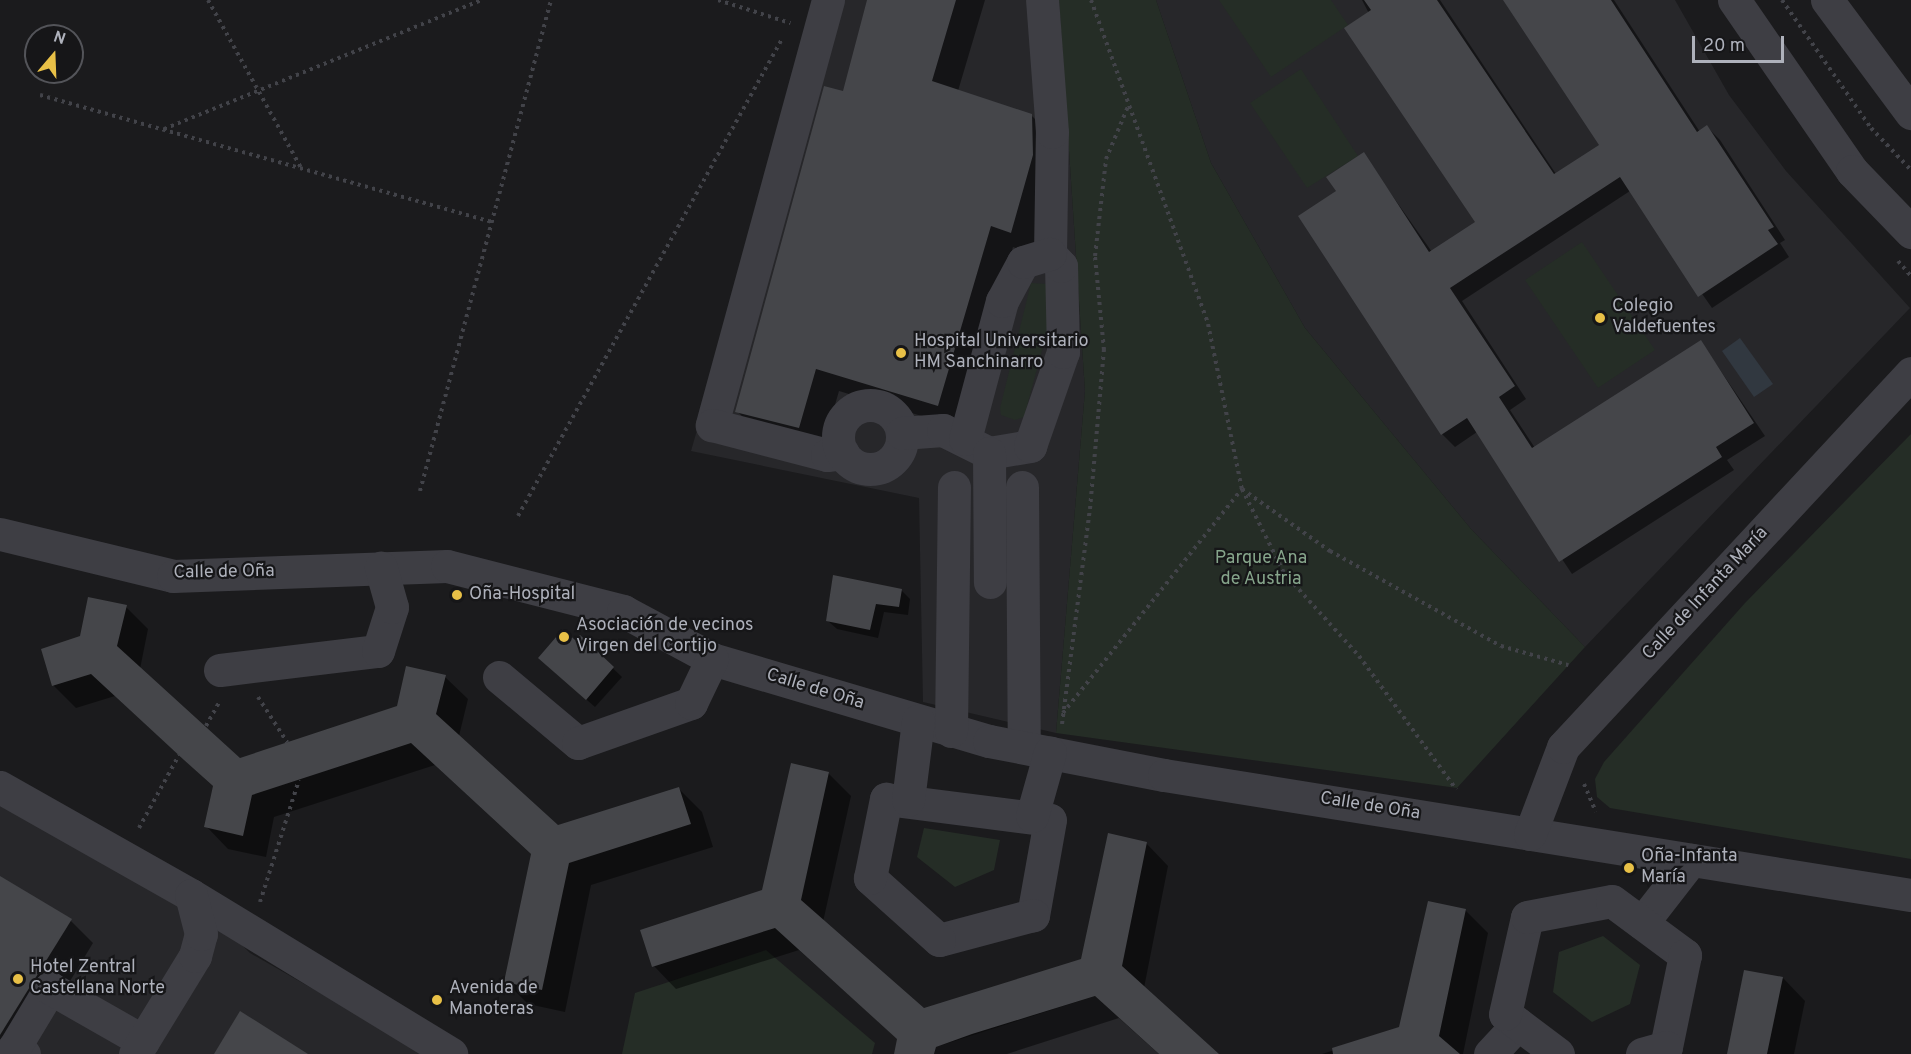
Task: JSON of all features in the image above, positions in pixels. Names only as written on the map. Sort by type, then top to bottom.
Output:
[{"type":"street","points":[[828,0],[712,425],[827,455],[843,453]]},
{"type":"street","points":[[902,433],[943,430],[977,446],[1030,446],[1063,352],[1061,266],[1050,254],[1052,132],[1042,0]]},
{"type":"street","points":[[1734,0],[1852,171],[1911,232]]},
{"type":"street","points":[[1827,0],[1911,113]]},
{"type":"street","points":[[990,582],[977,446],[1002,301],[1023,262],[1050,254]]},
{"type":"street","name":"Calle de Infanta María","points":[[1530,834],[1563,747],[1911,373]]},
{"type":"street","points":[[855,409],[885,409],[902,433],[898,454],[881,467],[859,467],[843,453],[838,434],[855,409]]},
{"type":"street","points":[[951,731],[954,487]]},
{"type":"street","points":[[1022,487],[1023,603],[1037,749],[1032,816]]},
{"type":"street","name":"Calle de Oña","points":[[0,534],[173,576],[447,566],[623,611],[712,659],[951,731],[1037,749],[1530,834],[1911,895]]},
{"type":"street","points":[[220,670],[378,651],[392,607],[381,568]]},
{"type":"street","points":[[954,596],[990,582]]},
{"type":"street","points":[[990,582],[1023,603]]},
{"type":"street","points":[[499,677],[578,743],[691,703],[712,659]]},
{"type":"street","points":[[908,800],[918,721]]},
{"type":"street","points":[[0,787],[252,931],[451,1054]]},
{"type":"street","points":[[886,799],[908,800],[1050,820],[1033,915],[939,940],[870,878],[886,799]]},
{"type":"street","points":[[1642,923],[1691,860]]},
{"type":"street","points":[[191,895],[201,934],[195,956]]},
{"type":"street","points":[[1558,1054],[1504,1014],[1527,917],[1612,901],[1684,955],[1666,1047],[1642,1054]]},
{"type":"street","points":[[24,1054],[14,1048],[50,988],[139,1048],[195,956],[213,937],[232,930],[252,931]]},
{"type":"street","points":[[1490,1054],[1518,1024]]},
{"type":"path","points":[[208,0],[302,168]]},
{"type":"path","points":[[164,129],[482,0]]},
{"type":"path","points":[[420,491],[551,0]]},
{"type":"path","points":[[518,516],[791,23],[718,0]]},
{"type":"path","points":[[1092,0],[1208,324],[1242,489],[1284,573],[1359,656],[1456,788],[1445,818]]},
{"type":"path","points":[[1782,0],[1871,128],[1911,170]]},
{"type":"path","points":[[40,95],[492,222]]},
{"type":"path","points":[[1063,713],[1090,509],[1104,350],[1095,256],[1106,159],[1129,104]]},
{"type":"path","points":[[1242,489],[1330,551],[1501,646],[1568,665]]},
{"type":"path","points":[[1037,749],[1063,713],[1242,489]]},
{"type":"path","points":[[123,857],[179,755]]},
{"type":"path","points":[[1586,776],[1583,785],[1598,816]]},
{"type":"path","points":[[252,931],[298,780]]},
{"type":"shaded area","name":"Hospital Universitario HM Sanchinarro","points":[[821,0],[1059,0],[1085,391],[1056,733],[923,702],[919,498],[691,451]]},
{"type":"shaded area","name":"Colegio Valdefuentes","points":[[1156,0],[1675,0],[1729,95],[1786,171],[1910,308],[1585,647],[1471,529],[1305,328],[1211,163]]},
{"type":"shaded area","points":[[1740,338],[1773,384],[1754,397],[1722,351]]},
{"type":"shaded area","points":[[0,787],[191,895],[250,953],[427,1054],[0,1054]]},
{"type":"shaded area","points":[[1095,996],[1159,1054],[934,1054],[936,1047]]},
{"type":"green space","name":"Parque Ana de Austria","points":[[1059,0],[1156,0],[1211,163],[1305,328],[1471,529],[1585,647],[1457,788],[1056,733],[1085,391]]},
{"type":"green space","points":[[1219,0],[1331,0],[1348,25],[1271,77]]},
{"type":"green space","points":[[1301,69],[1358,156],[1307,188],[1250,103]]},
{"type":"green space","points":[[1582,242],[1655,350],[1598,388],[1525,280]]},
{"type":"green space","points":[[1031,283],[1048,284],[1047,332],[1024,417],[1015,420],[1001,415],[1000,408]]},
{"type":"green space","points":[[1911,434],[1911,859],[1610,808],[1597,797],[1595,779],[1604,762],[1745,603]]},
{"type":"green space","points":[[924,828],[1000,840],[994,870],[955,887],[917,857]]},
{"type":"green space","points":[[1603,936],[1640,965],[1630,1004],[1592,1022],[1553,992],[1559,952]]},
{"type":"green space","points":[[766,950],[875,1043],[872,1054],[622,1054],[635,993]]},
{"type":"building","points":[[867,0],[956,0],[932,81],[1032,114],[1033,155],[1011,233],[991,226],[938,406],[816,369],[799,428],[735,412],[824,86],[843,91]]},
{"type":"building","points":[[1364,0],[1437,0],[1554,174],[1599,145],[1503,0],[1611,0],[1697,132],[1707,125],[1774,227],[1768,230],[1778,244],[1698,297],[1620,177],[1450,288],[1515,386],[1499,397],[1532,448],[1701,340],[1754,423],[1716,447],[1722,457],[1559,562],[1467,418],[1441,435],[1298,216],[1336,191],[1326,177],[1364,152],[1429,252],[1475,222],[1344,28],[1371,10]]},
{"type":"building","points":[[833,575],[902,589],[899,607],[876,604],[870,630],[826,621]]},
{"type":"building","points":[[88,597],[127,605],[117,646],[240,758],[397,706],[406,666],[446,675],[436,714],[558,825],[679,787],[691,824],[569,863],[542,990],[504,982],[531,854],[411,743],[252,795],[243,836],[204,827],[213,786],[91,674],[52,686],[41,649],[80,636]]},
{"type":"building","points":[[563,629],[575,640],[580,635],[614,667],[586,700],[538,658]]},
{"type":"building","points":[[791,763],[829,772],[801,900],[924,1008],[1081,959],[1108,833],[1147,842],[1122,966],[1219,1054],[1159,1054],[1095,996],[972,1034],[936,1047],[934,1054],[894,1054],[897,1039],[775,928],[652,967],[640,930],[762,890]]},
{"type":"building","name":"Hotel Zentral Castellana Norte","points":[[0,876],[72,919],[0,1035]]},
{"type":"building","points":[[1428,901],[1466,909],[1439,1036],[1460,1054],[1333,1054],[1332,1048],[1399,1027]]},
{"type":"building","points":[[1744,970],[1783,977],[1767,1054],[1727,1054]]},
{"type":"building","points":[[240,1011],[308,1054],[214,1054]]},
{"type":"place","name":"Colegio Valdefuentes","points":[[1600,318]]},
{"type":"place","name":"Hospital Universitario HM Sanchinarro","points":[[901,353]]},
{"type":"place","name":"Oña-Hospital","points":[[457,595]]},
{"type":"place","name":"Asociación de vecinos Virgen del Cortijo","points":[[564,637]]},
{"type":"place","name":"Oña-Infanta María","points":[[1629,868]]},
{"type":"place","name":"Hotel Zentral Castellana Norte","points":[[18,979]]},
{"type":"place","name":"Avenida de Manoteras","points":[[437,1000]]}]
